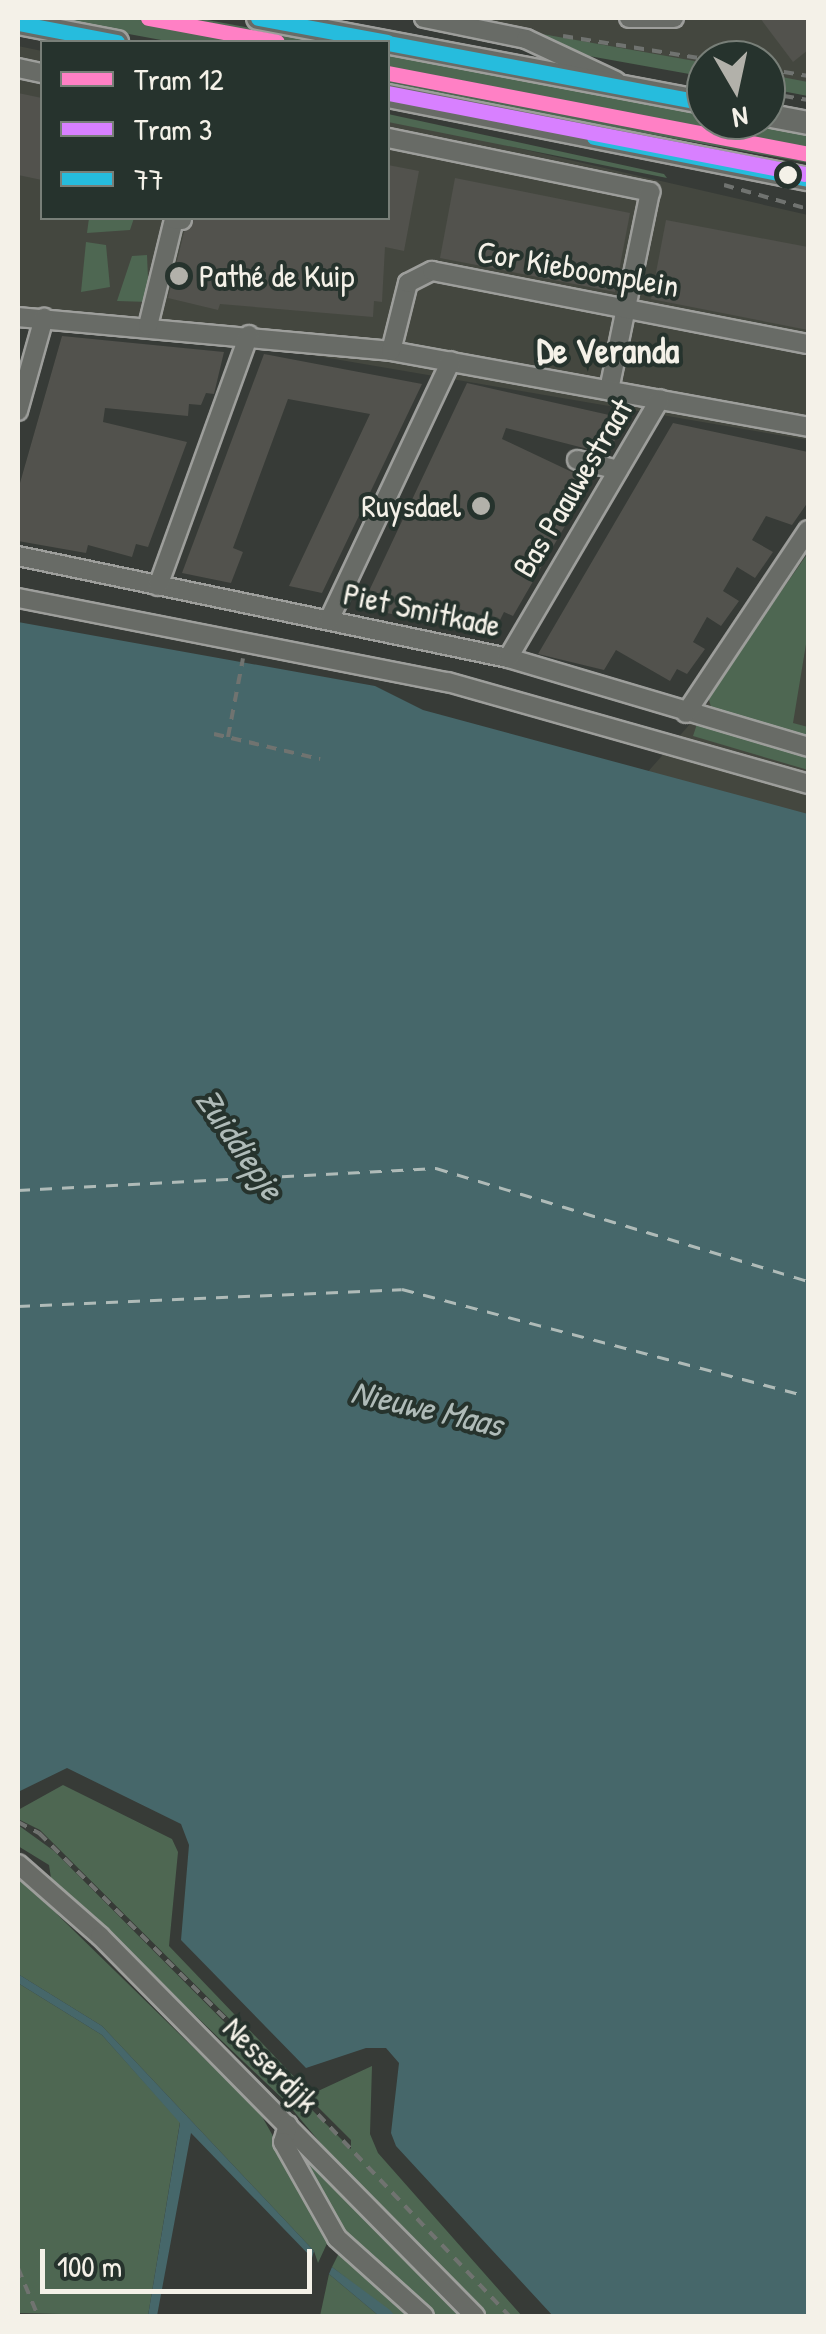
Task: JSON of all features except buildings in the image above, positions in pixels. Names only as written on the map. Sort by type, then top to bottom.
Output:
[{"type":"main road","points":[[258,18],[375,40]]},
{"type":"main road","points":[[18,23],[107,40]]},
{"type":"main road","points":[[390,43],[686,99]]},
{"type":"main road","points":[[390,96],[808,179]]},
{"type":"street","points":[[424,18],[526,39],[629,88]]},
{"type":"street","points":[[629,18],[674,18]]},
{"type":"street","points":[[390,138],[650,192],[609,390]]},
{"type":"street","points":[[148,322],[174,220]]},
{"type":"street","name":"Cor Kieboomplein","points":[[391,350],[408,283],[432,272],[808,344]]},
{"type":"street","points":[[18,317],[148,322],[391,350],[808,426]]},
{"type":"street","points":[[18,411],[44,318]]},
{"type":"street","points":[[158,586],[249,335]]},
{"type":"street","points":[[329,620],[451,361]]},
{"type":"street","name":"Bas Paauwestraat","points":[[508,658],[660,400]]},
{"type":"street","points":[[577,460],[618,470]]},
{"type":"street","points":[[686,713],[808,530]]},
{"type":"street","name":"Piet Smitkade","points":[[18,556],[508,658],[808,747]]},
{"type":"street","name":"Piet Smitkade","points":[[18,598],[448,682],[808,784]]},
{"type":"street","name":"Nesserdijk","points":[[18,1864],[100,1936],[475,2316]]},
{"type":"street","points":[[288,2125],[284,2142],[338,2238],[424,2316]]},
{"type":"path","points":[[545,33],[686,56]]},
{"type":"path","points":[[228,737],[244,656]]},
{"type":"path","points":[[214,734],[320,759]]},
{"type":"path","points":[[18,1822],[39,1833],[256,2049],[510,2316]]},
{"type":"path","points":[[18,2268],[38,2316]]},
{"type":"shaded area","points":[[408,18],[808,18],[808,90],[786,86],[786,40],[686,40],[686,68]]},
{"type":"shaded area","points":[[18,46],[40,51],[40,220],[390,220],[390,118],[808,215],[808,440],[270,348],[18,326]]},
{"type":"shaded area","points":[[808,549],[808,852],[623,800],[705,707]]},
{"type":"green space","points":[[42,18],[197,18],[314,40],[161,40]]},
{"type":"green space","points":[[542,34],[686,59],[686,73],[589,56]]},
{"type":"green space","points":[[390,54],[686,111],[686,140],[786,140],[786,131],[808,135],[808,163],[390,86]]},
{"type":"green space","points":[[786,78],[808,82],[808,96],[786,92]]},
{"type":"green space","points":[[390,114],[664,174],[667,178],[390,122]]},
{"type":"green space","points":[[89,220],[133,220],[130,230],[87,233]]},
{"type":"green space","points":[[86,242],[106,245],[110,287],[81,292]]},
{"type":"green space","points":[[147,255],[149,302],[117,301],[132,256]]},
{"type":"green space","points":[[808,553],[808,632],[793,723],[808,727],[808,737],[711,707],[708,696]]},
{"type":"green space","points":[[697,724],[808,756],[808,770],[693,736]]},
{"type":"green space","points":[[63,1785],[172,1839],[178,1852],[169,1946],[301,2084],[318,2091],[372,2066],[370,2134],[378,2153],[522,2316],[485,2316],[350,2178],[286,2102],[51,1878],[49,1865],[18,1846],[18,1825],[54,1851],[351,2149],[351,2140],[40,1830],[18,1819],[18,1810]]},
{"type":"green space","points":[[18,1876],[260,2113],[330,2237],[318,2263],[314,2251],[102,2026],[18,1974]]},
{"type":"green space","points":[[18,1983],[102,2035],[180,2122],[148,2316],[18,2313]]},
{"type":"green space","points":[[299,2151],[462,2316],[429,2316],[345,2241]]},
{"type":"green space","points":[[339,2253],[349,2254],[411,2316],[395,2316],[332,2267]]},
{"type":"green space","points":[[329,2274],[379,2316],[320,2316]]},
{"type":"water","points":[[18,622],[375,686],[423,710],[808,814],[808,2316],[553,2316],[396,2146],[391,2133],[399,2063],[386,2048],[366,2048],[306,2068],[181,1940],[189,1845],[181,1824],[67,1768],[18,1792]]},
{"type":"water","points":[[18,1974],[102,2026],[314,2251],[312,2258],[191,2133],[157,2316],[148,2316],[180,2123],[102,2035],[18,1983]]},
{"type":"water","points":[[332,2267],[395,2316],[379,2316],[329,2274]]},
{"type":"ferry route","points":[[18,1190],[436,1168],[808,1281]]},
{"type":"ferry route","points":[[18,1306],[402,1289],[808,1396]]},
{"type":"tram line","name":"12","points":[[148,18],[266,40]]},
{"type":"tram line","name":"12","points":[[390,73],[808,154]]},
{"type":"tram line","name":"3","points":[[390,93],[804,174]]},
{"type":"transit line","name":"77","points":[[258,18],[376,40]]},
{"type":"transit line","name":"77","points":[[18,23],[107,40]]},
{"type":"transit line","name":"77","points":[[390,43],[686,99]]},
{"type":"transit line","name":"77","points":[[594,137],[808,179]]},
{"type":"place","name":"Pathé de Kuip","points":[[179,276]]},
{"type":"place","name":"Ruysdael","points":[[481,506]]},
{"type":"district","name":"De Veranda","points":[[608,351]]},
{"type":"water label","name":"Zuiddiepje","points":[[240,1144]]},
{"type":"water label","name":"Nieuwe Maas","points":[[427,1408]]}]
